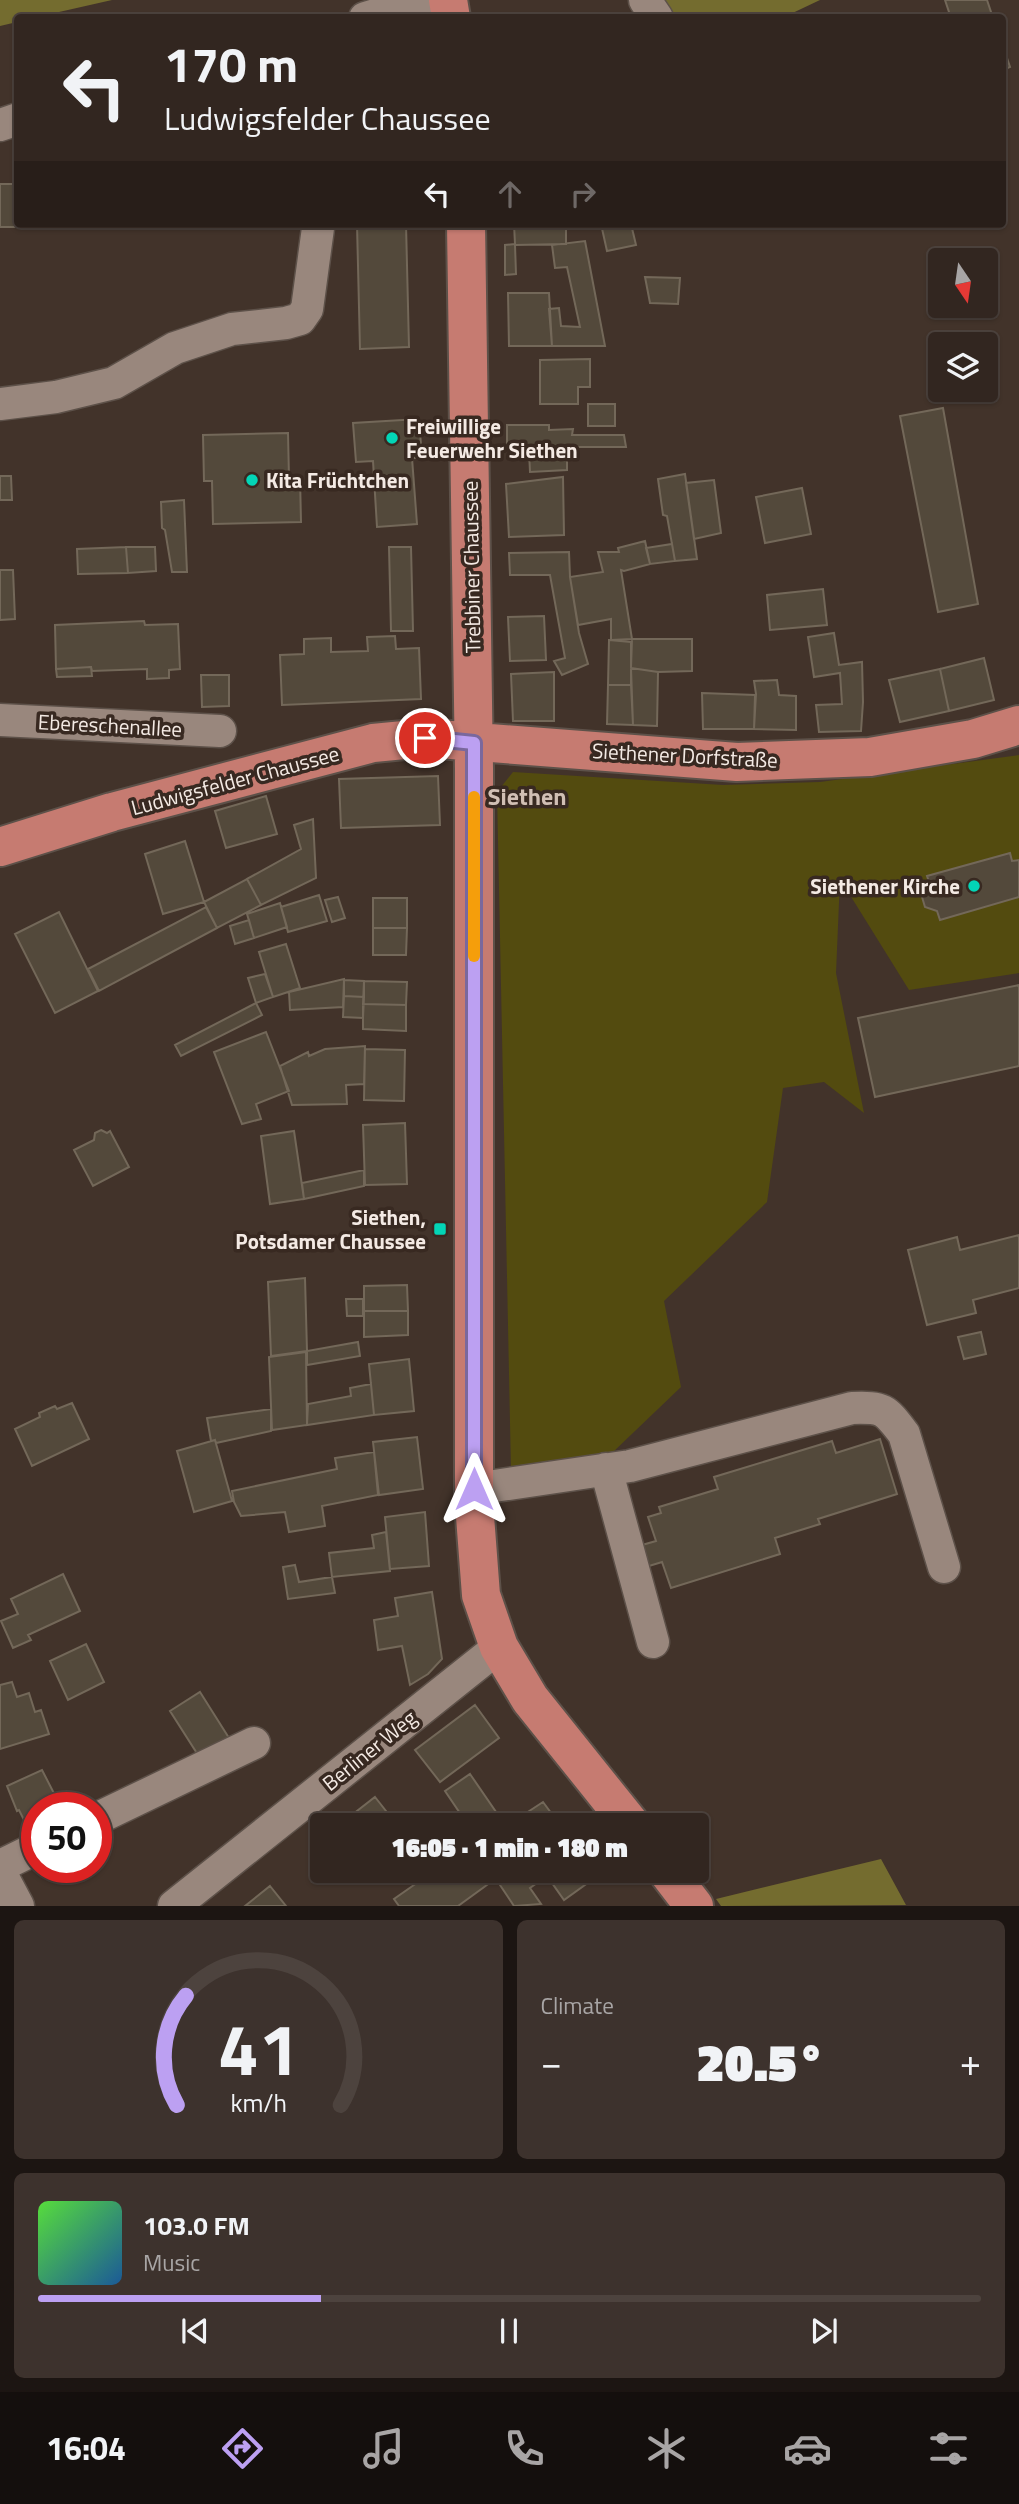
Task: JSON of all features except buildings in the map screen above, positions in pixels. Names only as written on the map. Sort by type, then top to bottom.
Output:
[{"type":"main road","name":"Trebbiner Chaussee","points":[[466,228],[474,743],[474,1489],[481,1595],[499,1647],[530,1699],[621,1813]]},
{"type":"main road","name":"Siethener Dorfstraße","points":[[474,743],[750,761],[870,757],[973,739],[1019,725]]},
{"type":"main road","name":"Ludwigsfelder Chaussee","points":[[0,847],[219,783],[373,743],[425,738],[474,743]]},
{"type":"main road","points":[[676,1883],[694,1906]]},
{"type":"street","points":[[379,14],[427,0]]},
{"type":"street","points":[[0,404],[57,397],[114,383],[175,348],[232,329],[300,319],[307,309],[318,228]]},
{"type":"street","name":"Ebereschenallee","points":[[0,720],[220,731]]},
{"type":"street","points":[[474,1489],[630,1466],[852,1408],[878,1408],[890,1416],[904,1434],[944,1567]]},
{"type":"street","points":[[606,1469],[653,1642]]},
{"type":"street","name":"Berliner Weg","points":[[174,1906],[499,1647]]},
{"type":"street","points":[[112,1811],[254,1743]]},
{"type":"street","points":[[0,1866],[21,1856]]},
{"type":"street","points":[[0,1872],[18,1906]]},
{"type":"shaded area","points":[[0,0],[112,0],[50,14],[14,14],[14,23],[0,26]]},
{"type":"shaded area","points":[[647,0],[820,0],[790,14],[665,14]]},
{"type":"shaded area","points":[[1019,755],[1019,973],[909,990],[840,879],[836,973],[864,1113],[824,1082],[783,1088],[767,1202],[664,1301],[681,1387],[612,1453],[511,1471],[497,792],[513,772],[723,785],[820,782]]},
{"type":"shaded area","points":[[881,1859],[906,1905],[721,1906],[716,1899]]},
{"type":"slow traffic","points":[[474,797],[474,956]]},
{"type":"place","name":"Freiwillige Feuerwehr Siethen","points":[[392,438]]},
{"type":"place","name":"Kita Früchtchen","points":[[252,480]]},
{"type":"place","name":"Siethener Kirche","points":[[974,886]]},
{"type":"place","name":"Siethen, Potsdamer Chaussee","points":[[440,1229]]},
{"type":"district","name":"Siethen","points":[[527,796]]},
{"type":"route","points":[[425,738],[474,743],[474,1489]]}]
